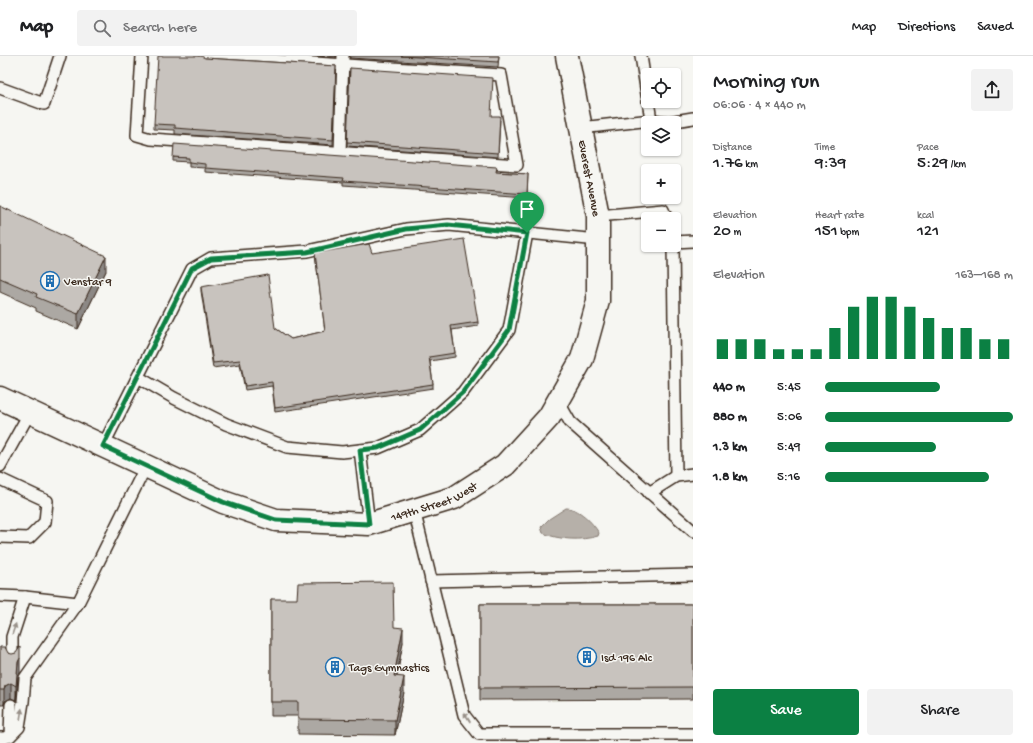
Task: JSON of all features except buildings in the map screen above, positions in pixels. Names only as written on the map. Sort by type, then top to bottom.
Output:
[{"type":"street","name":"Everest Avenue","points":[[566,56],[598,216],[598,301]]},
{"type":"street","name":"149th Street West","points":[[0,398],[223,502],[276,520],[369,524],[454,498],[505,465],[549,416],[582,359],[598,301]]},
{"type":"lane","points":[[0,88],[44,104],[60,56]]},
{"type":"lane","points":[[142,56],[138,135],[151,139],[517,165],[501,75],[343,61],[205,56]]},
{"type":"lane","points":[[641,56],[643,68]]},
{"type":"lane","points":[[340,152],[343,61]]},
{"type":"lane","points":[[681,120],[693,118]]},
{"type":"lane","points":[[581,128],[641,121]]},
{"type":"lane","points":[[641,212],[663,210],[664,212]]},
{"type":"lane","points":[[598,216],[641,212]]},
{"type":"lane","points":[[103,446],[192,268],[211,258],[307,252],[406,229],[448,225],[598,240]]},
{"type":"lane","points":[[138,377],[174,398],[226,424],[287,447],[342,452],[378,448],[420,430],[463,392],[509,330],[527,233]]},
{"type":"lane","points":[[681,242],[693,241]]},
{"type":"lane","points":[[673,252],[676,476]]},
{"type":"lane","points":[[558,401],[570,422],[693,531]]},
{"type":"lane","points":[[0,466],[30,412]]},
{"type":"lane","points":[[360,450],[369,524]]},
{"type":"lane","points":[[5,737],[19,727],[25,678],[78,604],[146,466]]},
{"type":"lane","points":[[649,493],[676,476],[693,474]]},
{"type":"lane","points":[[0,480],[47,501],[45,522],[29,538],[0,537]]},
{"type":"lane","points":[[414,510],[464,715],[479,734],[693,734]]},
{"type":"lane","points":[[431,581],[693,575]]},
{"type":"lane","points":[[1,596],[25,597],[78,604]]},
{"type":"lane","points":[[12,662],[12,637],[25,597]]},
{"type":"lane","points":[[5,737],[11,705]]},
{"type":"shaded area","points":[[566,508],[576,510],[585,516],[599,533],[598,536],[584,539],[570,539],[543,533],[541,527],[549,519]]},
{"type":"place","name":"Venstar 9","points":[[50,281]]},
{"type":"place","name":"Isd 196 Alc","points":[[587,657]]},
{"type":"place","name":"Tags Gymnastics","points":[[335,667]]},
{"type":"route","points":[[448,225],[527,233],[509,330],[463,392],[420,430],[378,448],[360,450],[369,524],[276,520],[223,502],[103,446],[192,268],[211,258],[307,252],[406,229],[448,225]]}]
